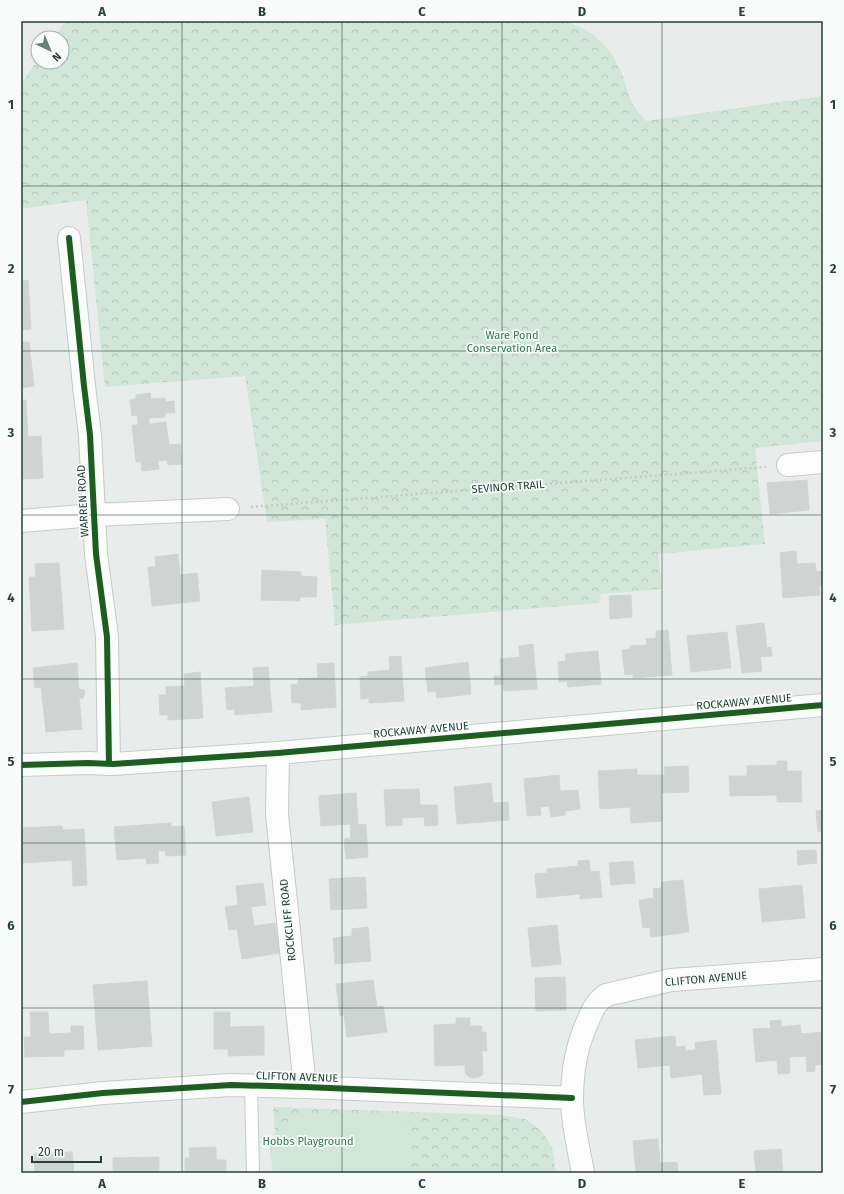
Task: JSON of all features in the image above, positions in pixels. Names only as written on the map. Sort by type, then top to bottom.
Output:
[{"type":"street","name":"WARREN ROAD","points":[[69,238],[90,435],[96,554],[107,637],[109,764]]},
{"type":"street","points":[[788,465],[823,462]]},
{"type":"street","points":[[21,521],[94,515],[228,509]]},
{"type":"street","name":"ROCKAWAY AVENUE","points":[[21,765],[88,763],[109,764],[278,753],[823,705]]},
{"type":"street","name":"ROCKCLIFF ROAD","points":[[278,753],[277,814],[305,1086]]},
{"type":"street","name":"CLIFTON AVENUE","points":[[21,1102],[103,1094],[231,1085],[305,1086],[572,1098],[576,1056],[586,1026],[597,1002],[606,996],[671,980],[823,969]]},
{"type":"street","points":[[572,1098],[583,1173]]},
{"type":"lane","points":[[251,1086],[253,1173]]},
{"type":"green space","name":"Ware Pond Conservation Area","points":[[66,21],[563,21],[584,29],[607,48],[619,66],[632,104],[646,121],[823,96],[823,441],[755,448],[765,544],[658,554],[662,589],[601,594],[599,603],[335,625],[325,519],[267,522],[245,376],[105,387],[86,200],[21,209],[21,84],[31,70],[70,70],[70,30],[60,30]]},
{"type":"green space","name":"Hobbs Playground","points":[[273,1107],[501,1115],[525,1119],[541,1130],[552,1147],[556,1173],[278,1173]]},
{"type":"green space","points":[[299,1113],[407,1114],[411,1152],[405,1173],[273,1173],[269,1144]]},
{"type":"building","points":[[28,280],[31,329],[21,330],[21,281]]},
{"type":"building","points":[[21,342],[29,342],[34,386],[21,388]]},
{"type":"building","points":[[150,393],[151,399],[165,398],[166,402],[174,401],[175,413],[165,413],[165,417],[149,418],[149,424],[166,422],[169,445],[180,444],[182,464],[168,465],[167,460],[158,461],[159,469],[142,471],[141,462],[136,462],[132,425],[138,425],[137,415],[132,416],[130,400],[136,399],[136,395]]},
{"type":"building","points":[[21,400],[26,400],[28,437],[41,436],[43,478],[21,479]]},
{"type":"building","points":[[807,480],[809,510],[770,514],[767,483]]},
{"type":"building","points":[[796,551],[797,564],[815,563],[816,572],[823,571],[823,586],[819,586],[820,595],[783,598],[780,553]]},
{"type":"building","points":[[178,554],[180,575],[197,573],[200,601],[152,606],[148,567],[156,567],[155,557]]},
{"type":"building","points":[[59,563],[64,629],[32,631],[29,577],[36,577],[35,564]]},
{"type":"building","points":[[262,570],[301,572],[301,576],[317,577],[316,597],[300,597],[300,601],[261,600]]},
{"type":"building","points":[[631,595],[632,617],[610,619],[609,596]]},
{"type":"building","points":[[764,623],[767,648],[771,647],[772,656],[760,657],[762,671],[742,673],[736,626]]},
{"type":"building","points":[[668,630],[672,675],[633,678],[633,674],[625,675],[622,650],[630,649],[630,646],[647,645],[646,639],[656,638],[656,631]]},
{"type":"building","points":[[727,632],[731,668],[691,672],[687,636]]},
{"type":"building","points":[[533,644],[537,689],[504,691],[503,684],[495,685],[494,676],[501,676],[500,659],[520,657],[519,646]]},
{"type":"building","points":[[598,651],[601,684],[568,687],[567,681],[559,682],[558,662],[566,661],[565,654]]},
{"type":"building","points":[[401,656],[404,701],[369,703],[369,698],[361,699],[360,677],[368,676],[368,672],[390,670],[389,657]]},
{"type":"building","points":[[468,662],[471,694],[437,698],[436,691],[428,692],[425,668]]},
{"type":"building","points":[[77,663],[79,689],[84,690],[85,693],[83,698],[79,699],[82,729],[46,732],[41,687],[35,688],[33,668]]},
{"type":"building","points":[[334,663],[336,707],[301,710],[301,703],[292,703],[291,685],[298,684],[298,679],[318,678],[317,664]]},
{"type":"building","points":[[268,667],[272,712],[235,715],[234,709],[227,710],[225,688],[254,686],[253,668]]},
{"type":"building","points":[[200,672],[203,718],[168,720],[168,715],[160,715],[159,695],[166,695],[166,687],[185,686],[184,674]]},
{"type":"building","points":[[777,761],[787,761],[787,771],[801,771],[802,802],[777,802],[777,795],[730,796],[729,776],[747,776],[747,766],[777,765]]},
{"type":"building","points":[[688,766],[689,792],[661,793],[662,821],[631,823],[630,807],[600,809],[598,771],[637,769],[637,775],[665,775],[664,767]]},
{"type":"building","points":[[559,775],[560,791],[578,790],[580,809],[565,811],[565,815],[551,817],[549,806],[540,807],[541,815],[527,816],[524,779]]},
{"type":"building","points":[[491,783],[493,803],[508,802],[509,820],[457,824],[454,787]]},
{"type":"building","points":[[419,789],[420,805],[437,805],[438,825],[425,826],[424,817],[402,818],[402,825],[386,826],[384,790]]},
{"type":"building","points":[[356,793],[358,825],[366,824],[368,857],[346,859],[344,839],[351,838],[350,824],[321,826],[319,796]]},
{"type":"building","points":[[249,797],[253,832],[216,836],[212,802]]},
{"type":"building","points":[[823,810],[823,831],[818,832],[816,811]]},
{"type":"building","points":[[171,823],[171,827],[184,826],[186,855],[166,856],[165,851],[158,851],[159,863],[147,864],[146,858],[117,860],[114,827]]},
{"type":"building","points":[[62,826],[63,830],[84,829],[87,885],[73,886],[72,860],[22,863],[21,828]]},
{"type":"building","points":[[816,850],[817,863],[798,865],[797,851]]},
{"type":"building","points":[[589,860],[590,872],[599,871],[602,897],[580,899],[580,894],[537,898],[535,874],[547,873],[547,869],[578,866],[578,861]]},
{"type":"building","points":[[633,861],[635,883],[611,885],[609,863]]},
{"type":"building","points":[[365,877],[367,908],[331,910],[329,879]]},
{"type":"building","points":[[683,880],[689,932],[651,937],[650,927],[643,928],[639,900],[654,898],[653,889],[662,888],[661,882]]},
{"type":"building","points":[[263,883],[266,905],[251,907],[254,926],[275,923],[280,953],[242,959],[237,929],[229,930],[225,907],[238,905],[236,886]]},
{"type":"building","points":[[802,885],[805,918],[762,922],[759,889]]},
{"type":"building","points":[[557,925],[561,964],[532,967],[528,928]]},
{"type":"building","points":[[368,927],[371,961],[335,964],[333,938],[352,936],[352,929]]},
{"type":"building","points":[[565,977],[566,1010],[536,1011],[535,978]]},
{"type":"building","points":[[373,980],[377,1007],[383,1006],[387,1032],[347,1037],[344,1015],[340,1016],[336,984]]},
{"type":"building","points":[[147,981],[152,1046],[98,1050],[93,985]]},
{"type":"building","points":[[30,1012],[48,1012],[49,1034],[71,1033],[71,1026],[83,1026],[84,1049],[64,1050],[64,1056],[25,1057],[24,1037],[31,1037]]},
{"type":"building","points":[[214,1012],[230,1012],[230,1027],[264,1026],[264,1055],[228,1056],[228,1049],[214,1049]]},
{"type":"building","points":[[456,1018],[470,1018],[470,1026],[482,1026],[482,1032],[486,1032],[487,1051],[482,1051],[483,1074],[479,1077],[469,1077],[465,1073],[465,1065],[435,1066],[434,1025],[456,1024]]},
{"type":"building","points":[[781,1020],[781,1027],[800,1025],[801,1034],[823,1032],[823,1064],[815,1065],[815,1071],[807,1072],[806,1056],[789,1057],[790,1073],[778,1074],[777,1060],[756,1062],[753,1029],[771,1028],[770,1021]]},
{"type":"building","points":[[675,1036],[676,1047],[685,1046],[686,1051],[696,1050],[695,1043],[716,1040],[721,1094],[704,1095],[702,1074],[671,1078],[670,1065],[638,1068],[635,1040]]},
{"type":"building","points":[[658,1139],[660,1163],[677,1162],[678,1173],[636,1173],[633,1141]]},
{"type":"building","points":[[216,1147],[216,1160],[226,1160],[226,1173],[185,1173],[185,1158],[190,1158],[189,1148]]},
{"type":"building","points":[[781,1149],[783,1173],[756,1173],[754,1151]]},
{"type":"building","points":[[72,1152],[74,1173],[35,1173],[34,1154]]},
{"type":"building","points":[[159,1157],[159,1173],[113,1172],[113,1158]]},
{"type":"cycle path","points":[[69,238],[90,435],[96,554],[107,637],[109,764]]},
{"type":"cycle path","points":[[21,765],[88,763],[113,764],[278,753],[823,705]]},
{"type":"cycle path","points":[[21,1102],[103,1093],[231,1085],[572,1098]]}]
